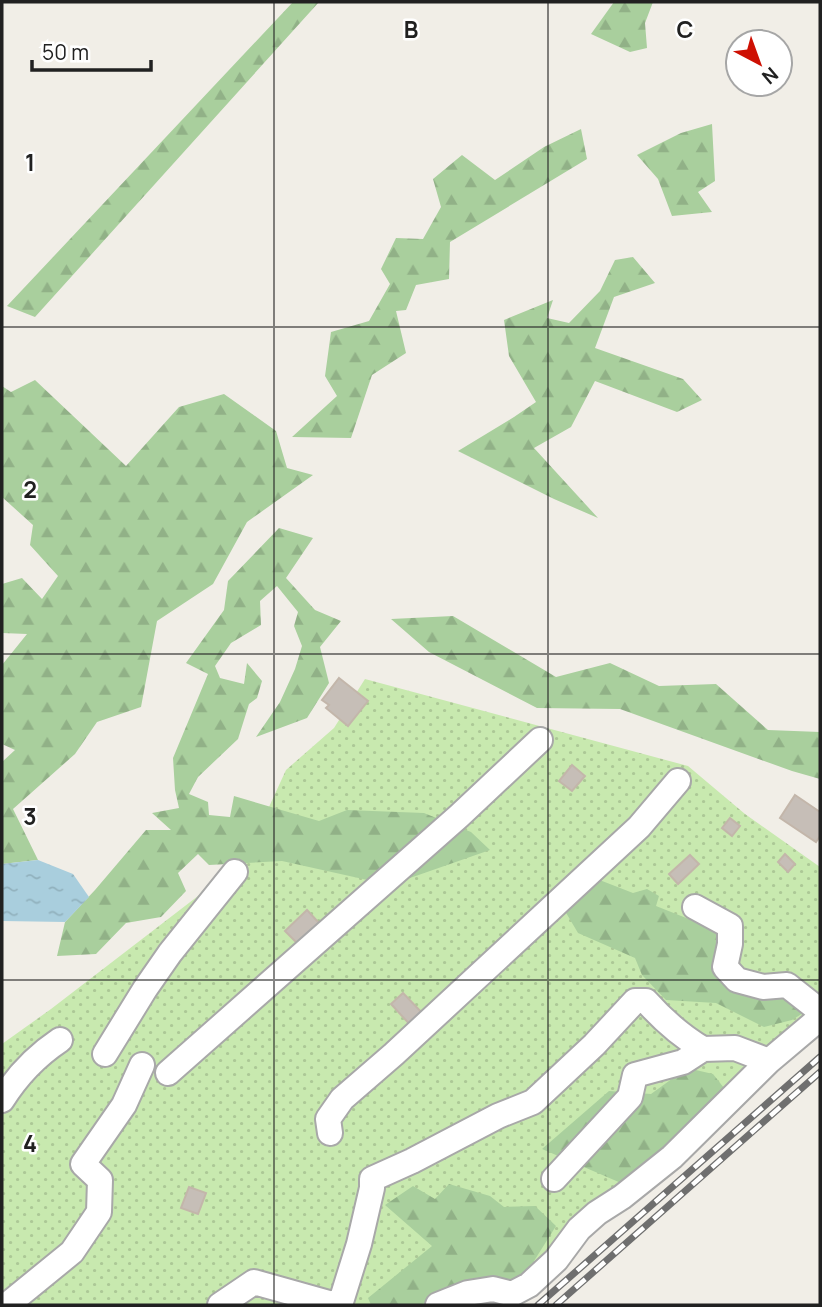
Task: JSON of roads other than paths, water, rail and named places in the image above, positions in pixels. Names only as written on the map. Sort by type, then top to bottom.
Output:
[{"type":"street","points":[[169,1073],[540,740]]},
{"type":"street","points":[[330,1133],[328,1119],[342,1100],[639,827],[678,781]]},
{"type":"street","points":[[105,1054],[170,953],[235,872]]},
{"type":"street","points":[[695,907],[730,926],[730,944],[725,967],[737,980],[763,987],[787,985],[820,1011]]},
{"type":"street","points":[[220,1305],[254,1282],[338,1305],[359,1244],[372,1179],[498,1116],[533,1102],[594,1045],[635,1000],[646,1001],[662,1018],[703,1049]]},
{"type":"street","points":[[438,1305],[468,1293],[493,1289],[512,1294],[529,1285],[556,1260],[579,1229],[672,1157],[769,1061],[820,1018]]},
{"type":"street","points":[[2,1100],[14,1082],[34,1061],[60,1040]]},
{"type":"street","points":[[554,1179],[630,1097],[635,1075],[683,1062],[703,1049],[735,1048],[769,1061]]},
{"type":"street","points":[[7,1305],[72,1252],[99,1212],[100,1180],[83,1164],[124,1105],[142,1065]]},
{"type":"water","points":[[38,860],[73,874],[89,897],[65,922],[2,921],[2,864]]},
{"type":"railway","points":[[538,1305],[820,1057]]},
{"type":"railway","points":[[556,1305],[820,1072]]}]
